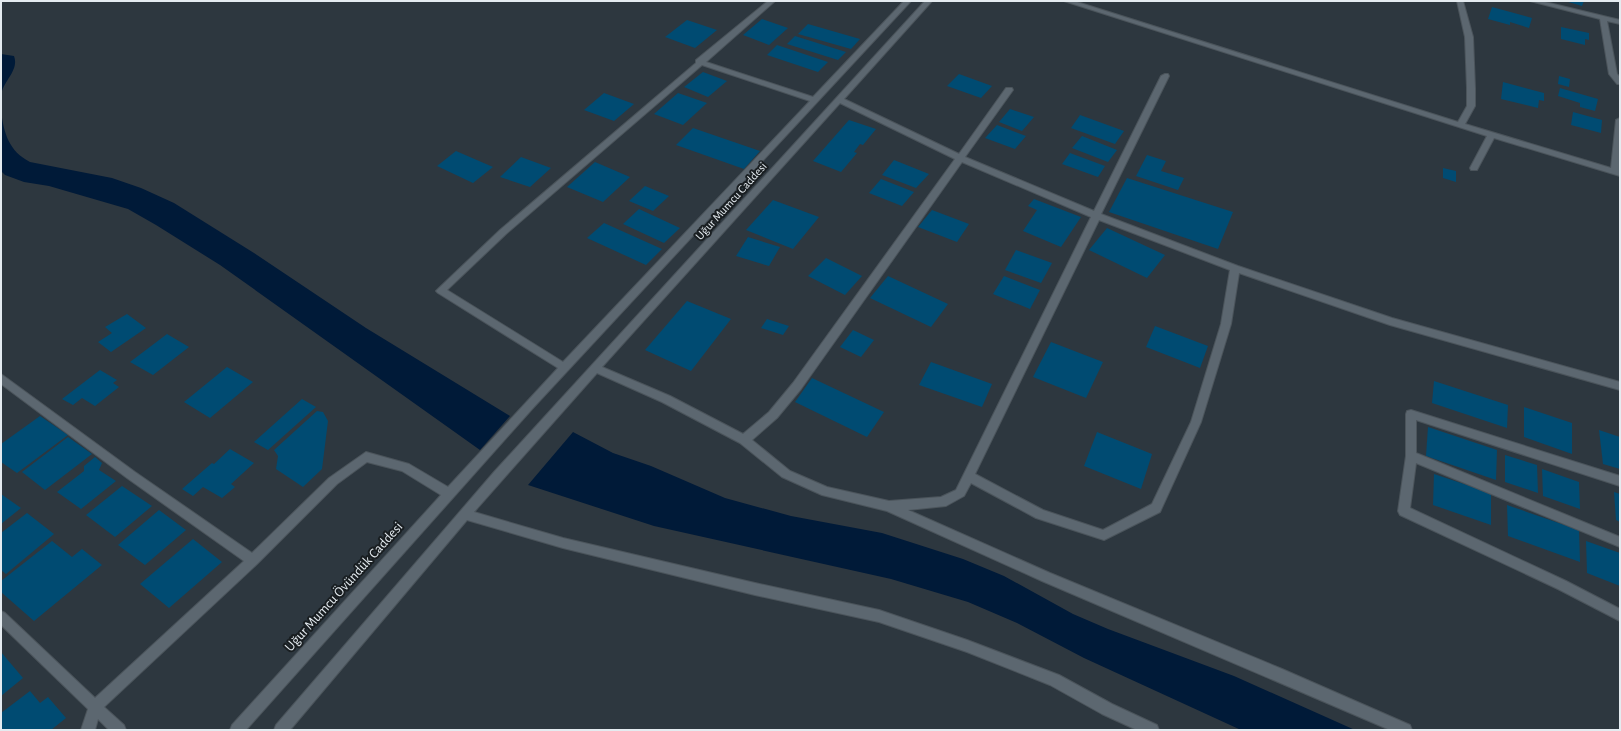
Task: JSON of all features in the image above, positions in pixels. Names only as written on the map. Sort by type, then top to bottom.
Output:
[{"type":"street","points":[[564,367],[441,291],[503,232],[699,62],[772,1]]},
{"type":"street","name":"Uğur Mumcu Caddesi","points":[[474,464],[908,1]]},
{"type":"street","name":"Uğur Mumcu Caddesi","points":[[465,514],[551,416],[929,1]]},
{"type":"street","points":[[1067,1],[1460,125],[1617,172],[1620,120]]},
{"type":"street","points":[[1460,1],[1469,37],[1471,106],[1460,125]]},
{"type":"street","points":[[1533,1],[1620,22]]},
{"type":"street","points":[[1603,18],[1612,74],[1620,82]]},
{"type":"street","points":[[699,62],[814,100]]},
{"type":"street","points":[[889,506],[942,502],[960,493],[1165,76]]},
{"type":"street","points":[[744,440],[773,415],[797,386],[1010,90]]},
{"type":"street","points":[[838,100],[960,158],[1097,216],[1235,268],[1390,321],[1620,386]]},
{"type":"street","points":[[1474,168],[1492,134]]},
{"type":"street","points":[[968,476],[1040,514],[1104,535],[1156,508],[1196,422],[1226,324],[1235,268]]},
{"type":"street","points":[[595,368],[666,399],[744,440],[786,474],[826,492],[889,506],[1046,576],[1406,730]]},
{"type":"street","points":[[1,378],[131,476],[253,560]]},
{"type":"street","points":[[1620,481],[1411,414],[1411,456],[1404,511],[1562,585],[1620,615]]},
{"type":"street","points":[[1411,456],[1620,542]]},
{"type":"street","points":[[88,730],[95,707],[253,560],[333,480],[366,457],[405,467],[448,493]]},
{"type":"street","name":"Uğur Mumcu Övündük Caddesi","points":[[237,730],[474,464]]},
{"type":"street","points":[[281,730],[465,514],[563,543],[755,589],[879,616],[967,646],[1054,680],[1107,709],[1152,730]]},
{"type":"street","points":[[1,617],[119,730]]},
{"type":"water","points":[[1,54],[14,56],[15,65],[2,91],[1,97]]},
{"type":"water","points":[[1,111],[4,127],[9,141],[12,147],[23,158],[30,162],[112,178],[141,188],[174,203],[254,253],[366,328],[510,416],[480,450],[220,265],[156,225],[128,209],[49,186],[24,182],[5,175],[1,171]]},
{"type":"water","points":[[573,432],[613,453],[651,466],[725,498],[791,516],[882,533],[963,559],[1004,576],[1073,614],[1108,629],[1234,676],[1355,730],[1241,730],[1084,658],[1017,623],[968,602],[891,579],[654,526],[528,485]]},
{"type":"building","points":[[1565,1],[1584,1],[1582,6]]},
{"type":"building","points":[[1492,7],[1532,18],[1529,28],[1510,22],[1510,25],[1488,19]]},
{"type":"building","points":[[762,19],[788,28],[769,45],[743,35]]},
{"type":"building","points":[[687,20],[717,30],[695,48],[665,37]]},
{"type":"building","points":[[808,24],[860,39],[851,49],[798,34]]},
{"type":"building","points":[[1561,27],[1589,33],[1589,40],[1585,39],[1585,45],[1561,39]]},
{"type":"building","points":[[795,36],[846,52],[838,60],[787,44]]},
{"type":"building","points":[[777,45],[828,62],[818,72],[767,55]]},
{"type":"building","points":[[703,72],[727,81],[708,97],[684,87]]},
{"type":"building","points":[[959,74],[992,86],[981,98],[947,86]]},
{"type":"building","points":[[1559,76],[1570,79],[1569,87],[1558,84]]},
{"type":"building","points":[[1503,82],[1544,93],[1544,101],[1539,100],[1538,108],[1501,99]]},
{"type":"building","points":[[1560,88],[1598,99],[1595,111],[1580,107],[1580,103],[1558,96]]},
{"type":"building","points":[[604,93],[634,104],[614,121],[584,110]]},
{"type":"building","points":[[678,93],[707,103],[683,125],[654,114]]},
{"type":"building","points":[[1010,109],[1034,117],[1022,131],[999,122]]},
{"type":"building","points":[[1573,112],[1602,120],[1601,133],[1571,125]]},
{"type":"building","points":[[1080,115],[1124,131],[1115,144],[1071,128]]},
{"type":"building","points":[[849,120],[876,129],[863,145],[860,144],[854,152],[857,153],[841,172],[813,161]]},
{"type":"building","points":[[997,125],[1026,136],[1015,149],[985,138]]},
{"type":"building","points":[[693,128],[760,151],[744,169],[676,145]]},
{"type":"building","points":[[1082,136],[1117,150],[1108,162],[1072,148]]},
{"type":"building","points":[[456,151],[493,167],[473,183],[437,166]]},
{"type":"building","points":[[1070,153],[1105,166],[1098,177],[1062,164]]},
{"type":"building","points":[[1147,155],[1166,161],[1161,171],[1184,178],[1178,190],[1136,176]]},
{"type":"building","points":[[521,157],[551,168],[530,187],[500,177]]},
{"type":"building","points":[[894,160],[929,174],[916,188],[882,175]]},
{"type":"building","points":[[595,162],[630,177],[603,202],[567,187]]},
{"type":"building","points":[[1443,168],[1456,171],[1456,182],[1443,178]]},
{"type":"building","points":[[1127,178],[1233,212],[1218,249],[1109,212]]},
{"type":"building","points":[[881,179],[914,192],[902,206],[869,193]]},
{"type":"building","points":[[645,186],[669,196],[653,211],[629,201]]},
{"type":"building","points":[[1034,199],[1081,217],[1061,247],[1023,231],[1037,210],[1028,206]]},
{"type":"building","points":[[773,200],[819,217],[793,249],[746,230]]},
{"type":"building","points":[[639,209],[680,228],[664,243],[623,224]]},
{"type":"building","points":[[932,210],[969,224],[957,242],[918,227]]},
{"type":"building","points":[[604,223],[662,249],[646,265],[587,238]]},
{"type":"building","points":[[1107,228],[1165,255],[1147,278],[1089,250]]},
{"type":"building","points":[[748,237],[780,247],[769,266],[736,256]]},
{"type":"building","points":[[1016,250],[1052,263],[1041,283],[1005,270]]},
{"type":"building","points":[[826,258],[862,276],[845,295],[808,276]]},
{"type":"building","points":[[888,276],[948,304],[931,327],[870,298]]},
{"type":"building","points":[[1004,276],[1040,290],[1030,309],[993,294]]},
{"type":"building","points":[[687,301],[731,319],[691,371],[645,350]]},
{"type":"building","points":[[127,314],[146,328],[111,352],[98,342],[112,333],[105,327]]},
{"type":"building","points":[[767,319],[789,326],[783,335],[761,328]]},
{"type":"building","points":[[1155,326],[1208,346],[1200,368],[1146,347]]},
{"type":"building","points":[[853,330],[874,340],[861,357],[840,347]]},
{"type":"building","points":[[167,334],[189,347],[153,375],[130,362]]},
{"type":"building","points":[[1051,342],[1103,362],[1086,398],[1033,377]]},
{"type":"building","points":[[931,362],[992,384],[982,407],[919,385]]},
{"type":"building","points":[[227,367],[253,382],[210,418],[184,402]]},
{"type":"building","points":[[100,370],[117,380],[113,383],[119,387],[95,406],[82,398],[73,405],[62,399]]},
{"type":"building","points":[[812,378],[884,412],[867,437],[795,402]]},
{"type":"building","points":[[1434,381],[1508,405],[1507,428],[1432,403]]},
{"type":"building","points":[[302,399],[316,407],[268,450],[254,442]]},
{"type":"building","points":[[1524,407],[1572,423],[1572,454],[1524,437]]},
{"type":"building","points":[[317,411],[323,412],[328,421],[322,469],[303,487],[276,469],[278,456],[274,450]]},
{"type":"building","points":[[40,416],[68,435],[17,473],[1,462],[1,444]]},
{"type":"building","points":[[1428,427],[1497,450],[1496,480],[1426,456]]},
{"type":"building","points":[[1599,430],[1620,437],[1620,469],[1603,464]]},
{"type":"building","points":[[1097,432],[1152,454],[1141,489],[1084,466]]},
{"type":"building","points":[[68,437],[92,454],[45,490],[22,472]]},
{"type":"building","points":[[230,449],[254,463],[231,484],[235,487],[222,498],[203,487],[193,496],[182,489],[212,463],[214,464]]},
{"type":"building","points":[[1505,455],[1537,465],[1538,493],[1505,482]]},
{"type":"building","points":[[95,457],[102,463],[99,470],[116,481],[81,509],[57,492],[84,471],[84,466]]},
{"type":"building","points":[[1542,469],[1579,482],[1580,509],[1543,496]]},
{"type":"building","points":[[1434,474],[1491,493],[1491,525],[1433,505]]},
{"type":"building","points":[[122,486],[152,506],[115,537],[86,515]]},
{"type":"building","points":[[1614,492],[1620,494],[1620,522],[1616,520]]},
{"type":"building","points":[[1,494],[21,508],[1,524]]},
{"type":"building","points":[[1507,505],[1579,530],[1580,562],[1508,536]]},
{"type":"building","points":[[159,510],[186,530],[145,565],[118,545]]},
{"type":"building","points":[[27,513],[54,534],[6,574],[1,570],[1,533]]},
{"type":"building","points":[[193,539],[222,562],[169,608],[140,584]]},
{"type":"building","points":[[52,541],[72,557],[82,549],[102,565],[34,621],[1,592],[1,581]]},
{"type":"building","points":[[1586,541],[1620,553],[1620,586],[1587,573]]},
{"type":"building","points":[[1,652],[23,678],[1,696]]},
{"type":"building","points":[[30,691],[40,703],[48,697],[66,718],[51,730],[1,730],[1,713]]}]
